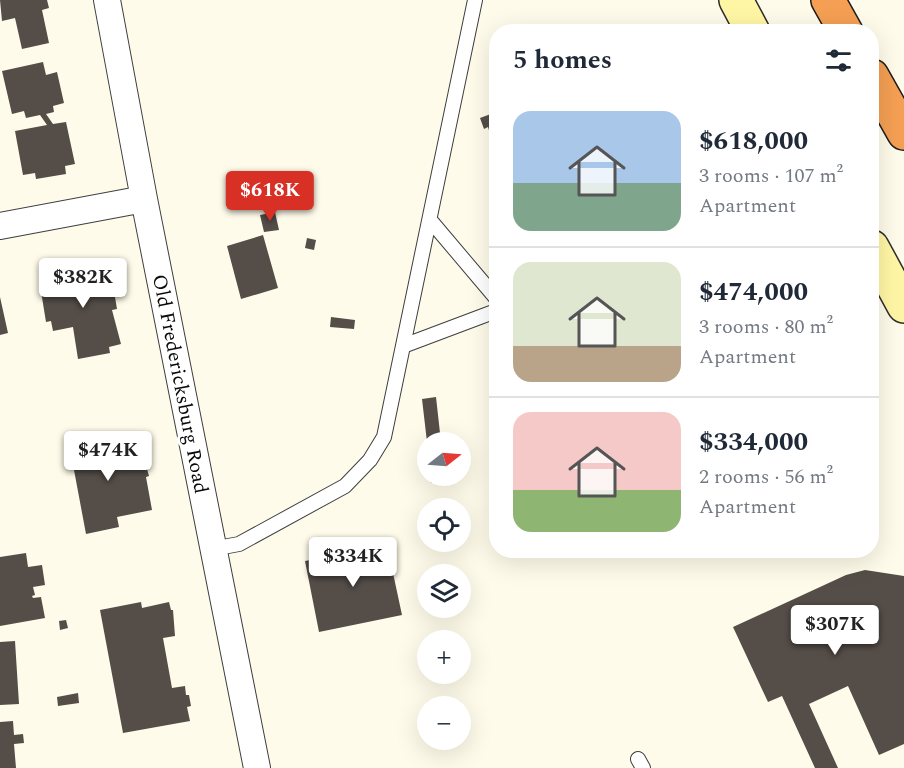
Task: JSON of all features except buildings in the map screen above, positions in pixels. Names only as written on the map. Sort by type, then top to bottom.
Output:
[{"type":"highway","points":[[828,0],[842,24]]},
{"type":"highway","points":[[879,88],[904,133]]},
{"type":"main road","points":[[736,0],[749,24]]},
{"type":"main road","points":[[879,259],[904,306]]},
{"type":"street","name":"Old Fredericksburg Road","points":[[107,0],[256,768]]},
{"type":"street","points":[[0,226],[144,199]]},
{"type":"lane","points":[[213,549],[239,544],[345,486],[370,460],[384,437],[475,0]]},
{"type":"lane","points":[[430,220],[489,290]]},
{"type":"lane","points":[[404,346],[489,314]]}]
